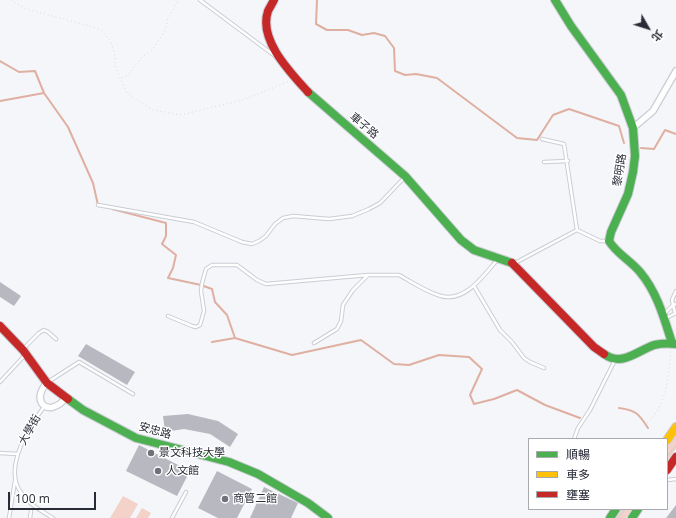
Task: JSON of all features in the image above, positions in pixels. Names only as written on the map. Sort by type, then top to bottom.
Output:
[{"type":"street","points":[[274,0],[268,12],[268,36],[280,60]]},
{"type":"street","name":"黎明路","points":[[555,0],[571,26],[621,95],[633,128],[635,156],[633,172],[628,194],[611,232],[609,241]]},
{"type":"street","name":"車子路","points":[[280,60],[311,96],[405,176],[461,240],[474,250],[514,264],[600,353],[615,359]]},
{"type":"street","points":[[633,128],[653,111],[676,71]]},
{"type":"street","points":[[609,241],[614,248],[643,276],[654,294],[674,343],[651,346],[628,358],[615,359]]},
{"type":"street","name":"安忠路","points":[[1,328],[24,352],[47,382],[83,410],[136,438],[148,442],[197,452],[229,462],[258,474],[308,503],[328,518]]},
{"type":"street","points":[[47,382],[40,393],[41,400],[45,406],[55,408],[66,398]]},
{"type":"street","points":[[668,439],[676,427]]},
{"type":"street","points":[[668,469],[676,457]]},
{"type":"lane","name":"車子路","points":[[200,0],[280,60]]},
{"type":"lane","points":[[542,139],[564,144],[568,161],[577,230]]},
{"type":"lane","points":[[544,162],[568,161]]},
{"type":"lane","points":[[98,204],[194,222],[242,242],[252,244],[266,236],[275,224],[283,218],[292,216],[329,219],[352,216],[369,209],[380,203],[405,176]]},
{"type":"lane","points":[[577,230],[600,241],[609,241]]},
{"type":"lane","points":[[514,264],[577,230]]},
{"type":"lane","points":[[168,316],[192,326],[196,327],[200,325],[204,311],[201,291],[202,283],[206,269],[212,265],[236,265],[257,280],[266,284],[368,275],[398,275],[442,297],[460,295],[474,286],[499,259]]},
{"type":"lane","points":[[314,343],[337,329],[341,321],[344,304],[353,290],[368,275]]},
{"type":"lane","points":[[474,286],[500,330],[512,342],[524,358],[544,368]]},
{"type":"lane","points":[[664,317],[676,313],[672,298],[676,291]]},
{"type":"lane","points":[[664,317],[674,305]]},
{"type":"lane","points":[[0,382],[39,333],[44,330],[56,339]]},
{"type":"lane","points":[[574,438],[578,428],[590,410],[615,359]]},
{"type":"lane","points":[[47,382],[79,362],[133,394]]},
{"type":"lane","name":"大學街","points":[[9,518],[18,454],[28,431],[45,406]]},
{"type":"lane","name":"大學街","points":[[0,453],[18,454]]},
{"type":"lane","points":[[15,477],[16,485],[25,498],[35,507],[53,518]]},
{"type":"lane","points":[[172,518],[186,492]]},
{"type":"lane","points":[[30,518],[31,511]]},
{"type":"path","points":[[11,0],[26,9],[101,30],[111,41],[115,57],[115,67],[127,93],[153,110],[181,115],[243,100],[296,79]]},
{"type":"path","points":[[120,79],[128,74],[142,57],[152,50],[165,31],[168,18],[179,0]]},
{"type":"path","points":[[647,424],[657,413],[662,400],[668,381],[674,343]]},
{"type":"shaded area","points":[[676,433],[676,449],[668,460],[668,445]]},
{"type":"shaded area","points":[[123,496],[138,504],[130,518],[110,518]]},
{"type":"shaded area","points":[[142,508],[151,513],[148,518],[136,518]]},
{"type":"shaded area","points":[[621,510],[631,510],[626,518],[615,518]]},
{"type":"building","points":[[0,282],[21,296],[14,306],[0,297]]},
{"type":"building","points":[[86,344],[135,372],[127,385],[78,356]]},
{"type":"building","points":[[188,414],[218,421],[238,434],[230,447],[210,434],[184,429],[165,432],[163,416]]},
{"type":"building","name":"人文館","points":[[139,445],[190,471],[177,496],[126,471]]},
{"type":"building","name":"商管二館","points":[[217,471],[252,489],[237,518],[218,518],[198,508]]},
{"type":"building","points":[[264,487],[298,503],[291,518],[250,518]]},
{"type":"building","points":[[676,505],[676,518],[666,518]]},
{"type":"waterway","points":[[317,0],[316,24],[327,30],[348,30],[362,35],[374,33],[385,36],[394,48],[395,71],[405,75],[416,74],[437,78],[517,138],[537,140],[553,115],[569,109],[619,126],[624,143]]},
{"type":"waterway","points":[[0,61],[19,72],[35,71],[44,93],[68,127],[93,183],[98,205],[100,205]]},
{"type":"waterway","points":[[0,101],[44,93]]},
{"type":"waterway","points":[[641,148],[654,149],[665,130],[676,134]]},
{"type":"waterway","points":[[112,209],[166,223],[166,236],[162,244],[176,255],[173,268],[168,278],[201,285],[212,289],[215,302],[227,315],[235,338],[292,355],[361,340],[394,364],[409,365],[439,355],[469,357],[482,369],[470,395],[474,404],[494,399],[517,390],[545,405],[580,418]]},
{"type":"waterway","points":[[212,342],[235,338]]},
{"type":"waterway","points":[[619,408],[629,410],[636,414],[642,419],[648,428]]},
{"type":"tram line","points":[[668,456],[676,445]]},
{"type":"tram line","points":[[618,518],[624,510]]},
{"type":"traffic: fast","points":[[555,0],[571,26],[621,95],[633,128],[635,156],[633,172],[628,194],[611,232],[609,241],[612,246],[640,272],[651,288],[672,343]]},
{"type":"traffic: fast","points":[[308,92],[405,176],[461,240],[474,250],[512,263]]},
{"type":"traffic: fast","points":[[604,354],[611,358],[617,359],[629,357],[654,345],[665,343],[676,344]]},
{"type":"traffic: fast","points":[[68,399],[83,410],[136,438],[229,462],[258,474],[308,503],[328,518]]},
{"type":"traffic: fast","points":[[610,518],[615,510]]},
{"type":"traffic: fast","points":[[632,518],[637,510]]},
{"type":"traffic: slow","points":[[668,439],[676,427]]},
{"type":"traffic: jam","points":[[274,0],[268,11],[266,22],[272,44],[285,66],[308,92]]},
{"type":"traffic: jam","points":[[512,263],[594,347],[604,354]]},
{"type":"traffic: jam","points":[[0,326],[23,350],[47,383],[68,399]]},
{"type":"traffic: jam","points":[[668,469],[676,457]]},
{"type":"place","name":"景文科技大學","points":[[151,453]]},
{"type":"place","name":"人文館","points":[[158,471]]},
{"type":"place","name":"商管二館","points":[[225,499]]}]
